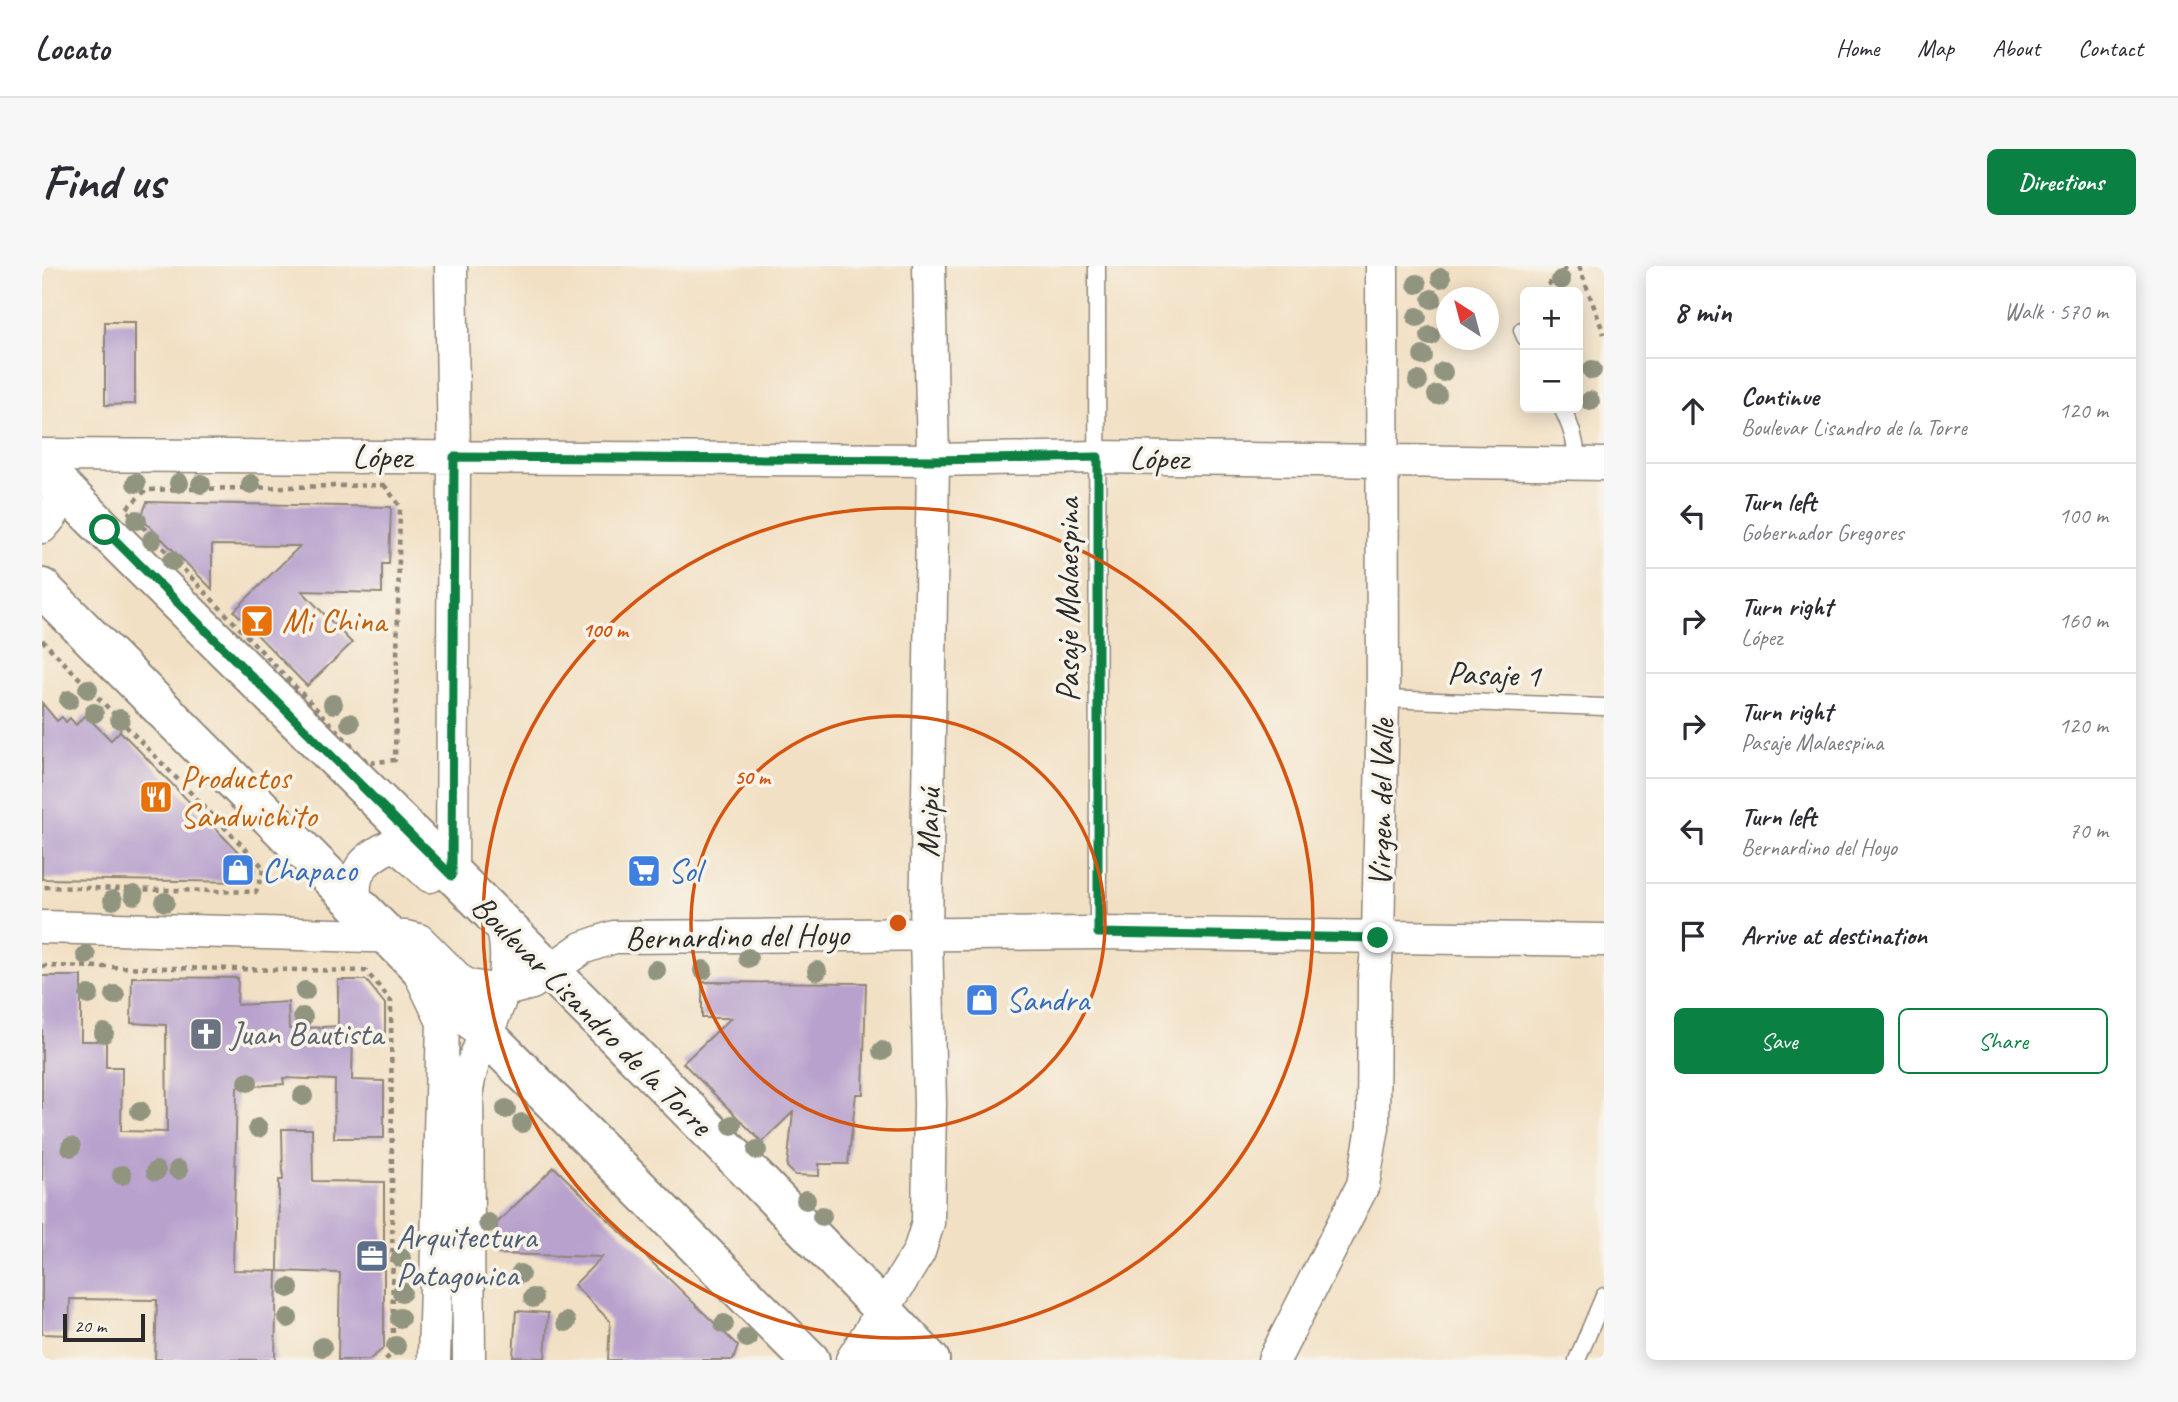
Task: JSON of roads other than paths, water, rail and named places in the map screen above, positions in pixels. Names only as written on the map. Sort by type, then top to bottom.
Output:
[{"type":"street","points":[[451,266],[454,457],[452,876]]},
{"type":"street","name":"Maipú","points":[[852,1360],[919,1252],[928,1223],[930,1104],[926,934],[933,460],[929,266]]},
{"type":"street","name":"Virgen del Valle","points":[[1274,1360],[1363,1185],[1373,1127],[1374,981],[1378,938],[1383,699],[1382,266]]},
{"type":"street","name":"López","points":[[46,467],[454,457],[933,460],[1098,457],[1590,464]]},
{"type":"street","points":[[42,527],[58,507],[59,494],[46,467]]},
{"type":"street","name":"Boulevar Lisandro de la Torre","points":[[46,467],[452,876],[551,970],[930,1360]]},
{"type":"street","points":[[42,588],[810,1360]]},
{"type":"street","points":[[356,902],[353,886],[361,868],[390,846],[401,849],[460,908],[474,916],[500,922],[506,936],[507,954],[502,991],[496,1012],[470,1069],[467,1090],[469,1360]]},
{"type":"street","points":[[42,928],[400,946]]},
{"type":"street","name":"Bernardino del Hoyo","points":[[502,991],[532,984],[582,948],[614,937],[1098,933],[1604,940]]},
{"type":"street","points":[[400,946],[406,936],[418,940],[460,981],[469,986],[502,991]]},
{"type":"street","points":[[400,946],[433,998],[443,1022],[434,1360]]},
{"type":"street","points":[[871,1360],[880,1353],[891,1354],[898,1360]]},
{"type":"lane","name":"Pasaje Malaespina","points":[[1097,266],[1098,933]]},
{"type":"lane","points":[[1565,413],[1577,457],[1590,464]]},
{"type":"lane","name":"Pasaje 1","points":[[1383,699],[1604,707]]},
{"type":"lane","points":[[1577,1360],[1604,1296]]},
{"type":"place","name":"Mi China","points":[[257,621]]},
{"type":"place","name":"Productos Sandwichito","points":[[156,797]]},
{"type":"place","name":"Chapaco","points":[[238,870]]},
{"type":"place","name":"Sol","points":[[644,871]]},
{"type":"place","name":"Sandra","points":[[982,1000]]},
{"type":"place","name":"Juan Bautista","points":[[206,1034]]},
{"type":"place","name":"Arquitectura Patagonica","points":[[372,1256]]}]
